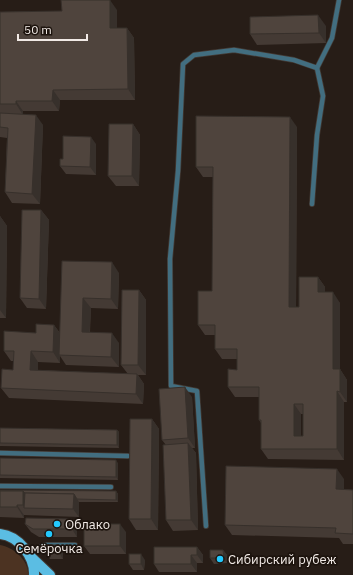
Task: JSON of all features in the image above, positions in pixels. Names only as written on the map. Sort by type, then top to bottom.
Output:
[{"type":"main road","points":[[0,534],[18,541],[29,555],[50,575]]},
{"type":"main road","points":[[29,555],[34,575]]},
{"type":"lane","points":[[312,204],[317,135],[323,96],[317,68],[332,38],[339,0]]},
{"type":"lane","points":[[206,526],[197,391],[171,386],[170,259],[178,171],[183,64],[194,55],[234,50],[294,60],[317,68]]},
{"type":"lane","points":[[0,453],[128,456]]},
{"type":"lane","points":[[0,486],[111,488]]},
{"type":"lane","points":[[29,555],[44,545],[75,546]]},
{"type":"shaded area","points":[[0,545],[15,551],[23,559],[28,569],[28,575],[0,575]]},
{"type":"building","points":[[61,0],[110,0],[110,28],[127,28],[128,89],[53,90],[52,101],[16,101],[16,104],[0,104],[0,12],[62,11]]},
{"type":"building","points":[[318,15],[319,33],[250,34],[250,17]]},
{"type":"building","points":[[0,113],[36,115],[32,194],[5,192],[8,128],[0,127]]},
{"type":"building","points":[[196,116],[290,117],[289,307],[299,307],[299,277],[318,277],[318,292],[333,292],[333,369],[340,369],[340,392],[337,391],[337,449],[261,449],[259,387],[228,387],[228,369],[237,370],[237,349],[215,349],[215,325],[198,325],[198,291],[212,291],[213,167],[196,167]],"holes":[[[294,404],[303,404],[303,436],[294,436]]]},
{"type":"building","points":[[109,124],[133,124],[132,176],[108,176]]},
{"type":"building","points":[[63,136],[91,137],[90,167],[60,166],[60,159],[63,159]]},
{"type":"building","points":[[22,210],[41,210],[39,299],[20,298]]},
{"type":"building","points":[[62,261],[112,262],[111,299],[83,298],[82,332],[112,333],[111,357],[59,355]]},
{"type":"building","points":[[122,290],[139,290],[138,365],[121,365]]},
{"type":"building","points":[[36,324],[54,325],[53,352],[31,351],[30,370],[137,374],[136,394],[1,388],[2,369],[13,370],[14,351],[4,351],[4,331],[36,333]]},
{"type":"building","points":[[185,387],[188,438],[162,440],[159,389]]},
{"type":"building","points":[[130,419],[152,419],[151,519],[129,519]]},
{"type":"building","points":[[0,428],[117,430],[117,445],[0,443]]},
{"type":"building","points":[[188,443],[191,520],[166,520],[163,445]]},
{"type":"building","points":[[0,458],[116,460],[116,477],[0,475]]},
{"type":"building","points":[[226,466],[337,469],[336,489],[353,490],[353,534],[335,533],[336,528],[225,525]]},
{"type":"building","points":[[0,490],[116,491],[116,500],[77,499],[74,494],[25,493],[23,491]]},
{"type":"building","points":[[0,491],[23,491],[23,505],[17,505],[17,507],[0,507]]},
{"type":"building","points":[[25,493],[74,494],[73,509],[24,508]]},
{"type":"building","points":[[26,518],[72,519],[72,529],[33,529],[25,524]]},
{"type":"building","points":[[84,524],[120,524],[120,546],[84,546]]},
{"type":"building","points":[[46,545],[59,545],[59,553],[46,554]]},
{"type":"building","points":[[154,547],[197,547],[197,555],[191,555],[191,564],[154,564]]},
{"type":"building","points":[[210,550],[223,550],[224,558],[210,558]]},
{"type":"building","points":[[129,554],[141,554],[141,564],[129,564]]},
{"type":"place","name":"Облако","points":[[57,524]]},
{"type":"place","name":"Cемёрочка","points":[[49,534]]},
{"type":"place","name":"Сибирский рубеж","points":[[220,559]]}]
